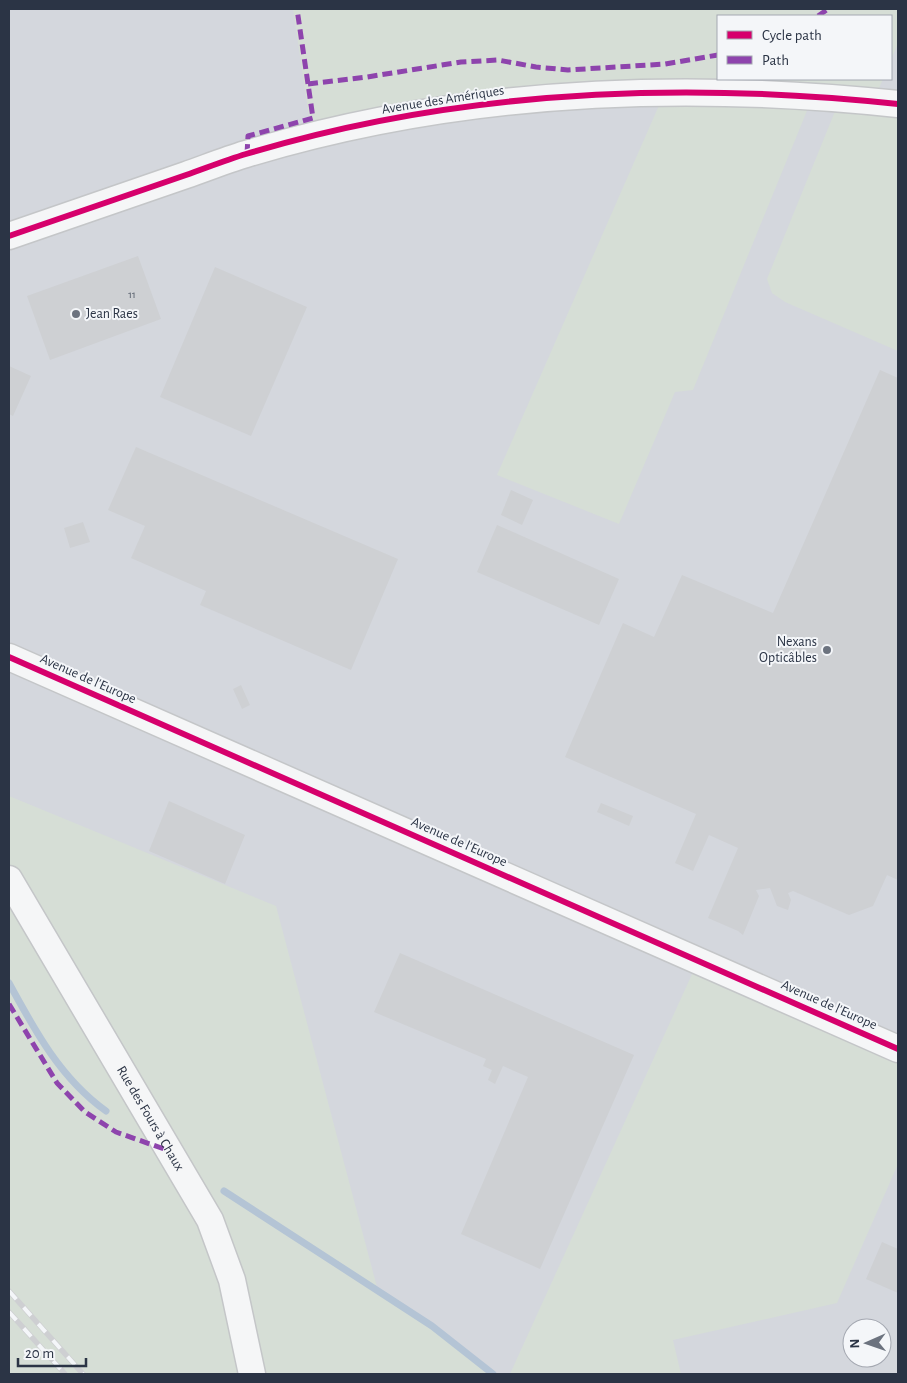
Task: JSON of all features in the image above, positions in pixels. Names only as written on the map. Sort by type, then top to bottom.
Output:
[{"type":"street","name":"Avenue des Amériques","points":[[9,236],[247,154],[393,118],[477,106],[609,94],[685,93],[813,96],[898,104]]},
{"type":"street","name":"Avenue de l'Europe","points":[[9,657],[898,1049]]},
{"type":"street","name":"Rue des Fours à Chaux","points":[[9,879],[210,1220],[232,1280],[252,1374]]},
{"type":"shaded area","points":[[9,9],[898,9],[898,1374],[108,1374],[9,1259]]},
{"type":"shaded area","points":[[293,9],[898,9],[898,43],[892,58],[892,15],[717,15],[717,80],[883,80],[873,102],[898,104],[898,351],[785,302],[772,293],[767,279],[840,99],[813,96],[693,390],[675,392],[619,524],[497,475],[664,94],[312,137]]},
{"type":"shaded area","points":[[9,796],[276,906],[378,1291],[432,1326],[493,1374],[9,1374]]},
{"type":"shaded area","points":[[698,961],[898,1049],[898,1164],[837,1303],[673,1340],[681,1374],[510,1374]]},
{"type":"building","name":"Jean Raes","points":[[138,256],[161,319],[50,360],[27,296]]},
{"type":"building","points":[[215,267],[307,307],[251,436],[160,397]]},
{"type":"building","points":[[9,366],[31,376],[13,416],[9,414]]},
{"type":"building","name":"Nexans Opticâbles","points":[[880,370],[898,378],[898,880],[887,875],[873,906],[849,915],[793,891],[788,893],[791,900],[788,910],[777,906],[770,888],[756,890],[759,896],[743,935],[708,918],[738,848],[709,835],[693,871],[675,863],[696,814],[565,757],[623,623],[654,637],[682,575],[773,613]]},
{"type":"building","points":[[136,447],[398,559],[351,670],[200,605],[206,591],[131,558],[145,526],[108,510]]},
{"type":"building","points":[[511,490],[533,500],[522,525],[501,515]]},
{"type":"building","points":[[83,522],[90,542],[70,548],[64,528]]},
{"type":"building","points":[[497,525],[619,579],[599,625],[477,572]]},
{"type":"building","points":[[241,685],[250,705],[242,709],[233,689]]},
{"type":"building","points":[[169,801],[245,835],[225,884],[149,851]]},
{"type":"building","points":[[601,803],[633,816],[629,826],[597,812]]},
{"type":"building","points":[[400,953],[634,1055],[540,1269],[461,1234],[528,1077],[503,1066],[495,1084],[488,1080],[492,1070],[483,1066],[486,1059],[374,1012]]},
{"type":"building","points":[[882,1242],[898,1249],[898,1293],[866,1279]]},
{"type":"waterway","points":[[9,983],[39,1036],[62,1069],[90,1098],[106,1111]]},
{"type":"waterway","points":[[224,1191],[432,1326],[493,1374]]},
{"type":"railway","points":[[9,1291],[83,1374]]},
{"type":"railway","points":[[9,1312],[65,1374]]},
{"type":"marked path","points":[[247,154],[248,136],[313,118],[297,9]]},
{"type":"marked path","points":[[819,15],[828,9]]},
{"type":"marked path","points":[[308,84],[461,62],[498,60],[536,67],[568,70],[665,64],[717,55]]},
{"type":"marked path","points":[[9,1004],[57,1083],[85,1112],[116,1132],[167,1150]]},
{"type":"cycle path","points":[[9,236],[246,154],[326,133],[406,116],[488,104],[570,96],[652,93],[734,93],[898,104]]},
{"type":"cycle path","points":[[9,657],[898,1049]]},
{"type":"place","name":"Jean Raes","points":[[76,314]]},
{"type":"place","name":"Nexans Opticâbles","points":[[827,650]]}]
